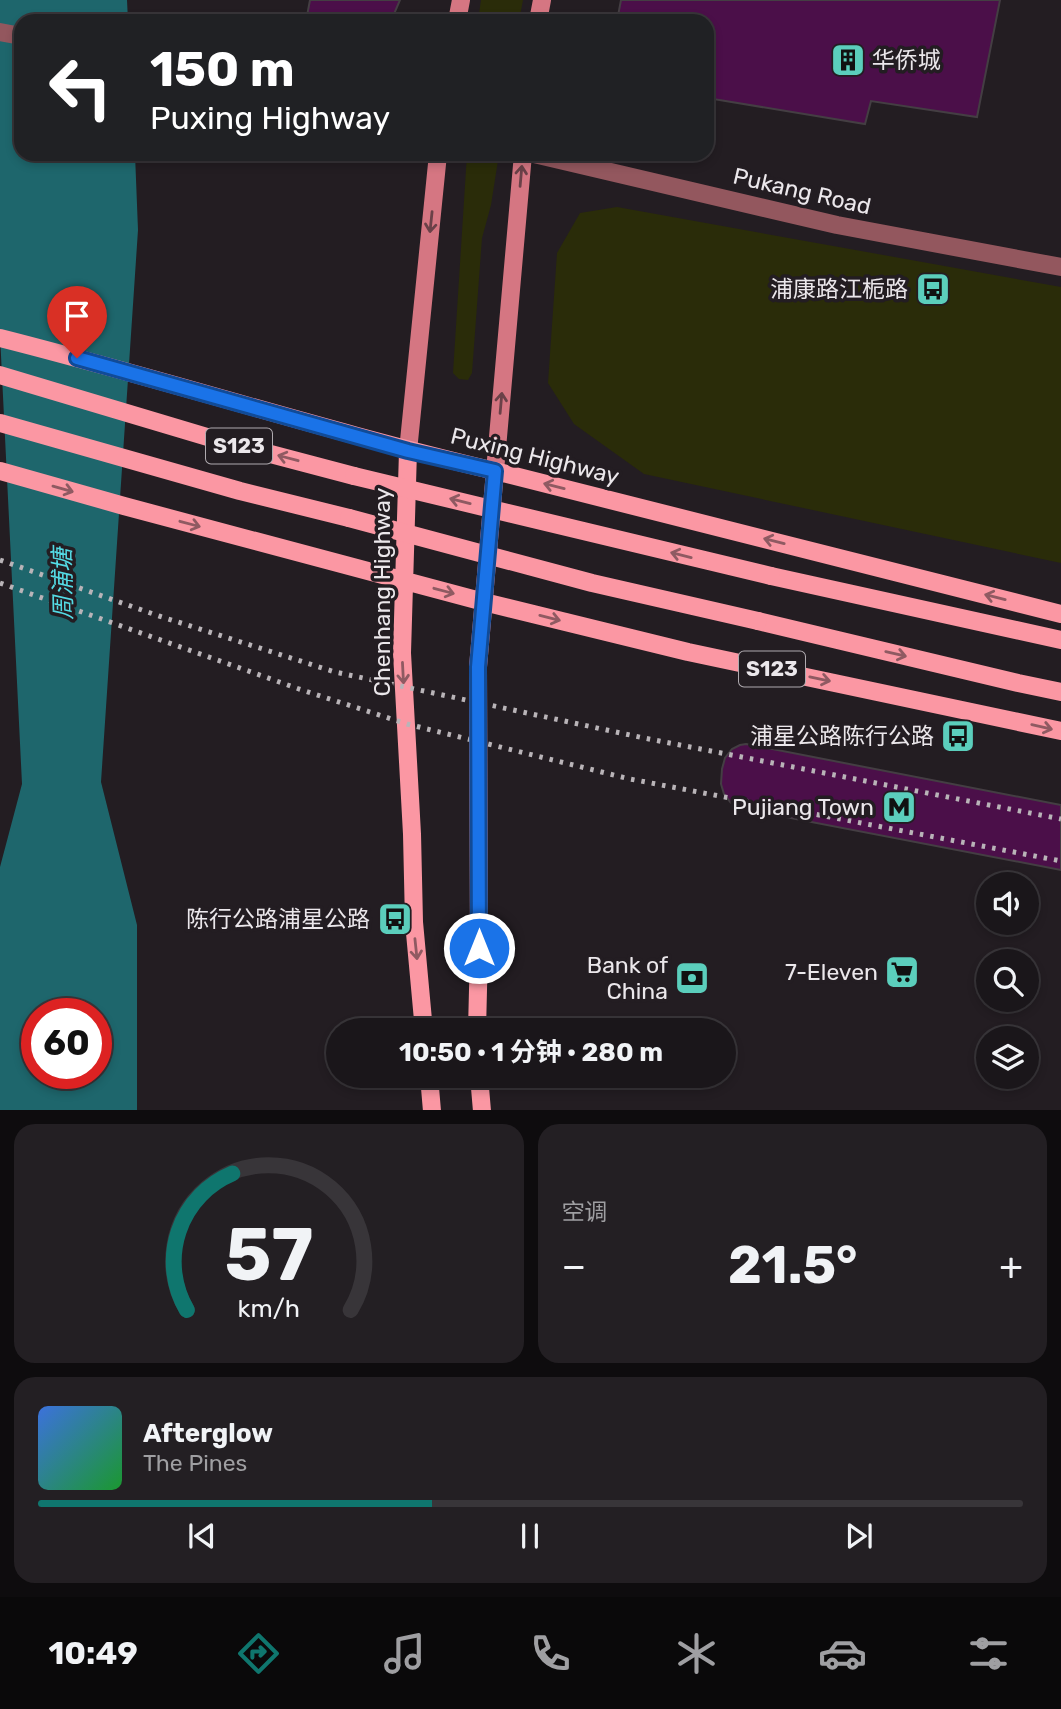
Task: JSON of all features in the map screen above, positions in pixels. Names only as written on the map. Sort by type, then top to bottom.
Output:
[{"type":"main road","name":"Chenhang Highway","points":[[423,1018],[414,922],[402,653],[408,451],[437,161]]},
{"type":"main road","points":[[477,1018],[478,667],[522,161]]},
{"type":"main road","name":"Puxing Highway","points":[[2,338],[408,451],[1061,614]]},
{"type":"main road","name":"S123","points":[[1,376],[214,439],[354,476],[771,576],[1061,640]]},
{"type":"main road","name":"S123","points":[[2,424],[240,491],[592,583],[1061,692]]},
{"type":"main road","name":"S123","points":[[2,472],[484,602],[688,652],[1061,731]]},
{"type":"main road","points":[[430,1088],[432,1110]]},
{"type":"main road","points":[[480,1088],[482,1110]]},
{"type":"street","name":"Pukang Road","points":[[564,161],[837,225],[1061,267]]},
{"type":"green space","points":[[481,0],[523,0],[520,14],[479,14]]},
{"type":"green space","points":[[467,161],[498,161],[491,205],[482,238],[472,373],[468,380],[459,379],[453,373]]},
{"type":"green space","points":[[617,207],[1061,287],[1061,563],[644,474],[574,424],[548,383],[557,253],[580,213]]},
{"type":"water","name":"周浦塘","points":[[0,0],[127,0],[128,14],[14,14],[14,161],[135,161],[138,230],[101,782],[137,925],[137,1110],[0,1110],[0,867],[22,784],[0,335]]},
{"type":"building","points":[[310,0],[400,0],[394,14],[307,14]]},
{"type":"building","name":"华侨城","points":[[621,0],[1000,0],[977,117],[871,101],[865,124],[714,99],[714,14],[618,14]]},
{"type":"building","name":"Pujiang Town","points":[[746,744],[1061,805],[1061,870],[739,808],[724,794],[721,784],[722,769],[725,758],[732,749]]},
{"type":"railway","points":[[0,560],[159,616],[335,672],[644,738],[1061,819]]},
{"type":"railway","points":[[0,583],[299,689],[407,724],[630,779],[1061,861]]},
{"type":"place","name":"华侨城","points":[[848,60]]},
{"type":"place","name":"浦康路江栀路","points":[[933,289]]},
{"type":"place","name":"浦星公路陈行公路","points":[[958,736]]},
{"type":"place","name":"Pujiang Town","points":[[899,807]]},
{"type":"place","name":"陈行公路浦星公路","points":[[395,919]]},
{"type":"place","name":"7-Eleven","points":[[902,972]]},
{"type":"place","name":"Bank of China","points":[[692,978]]},
{"type":"route","points":[[77,358],[408,451],[495,471],[478,667],[479,948]]}]
